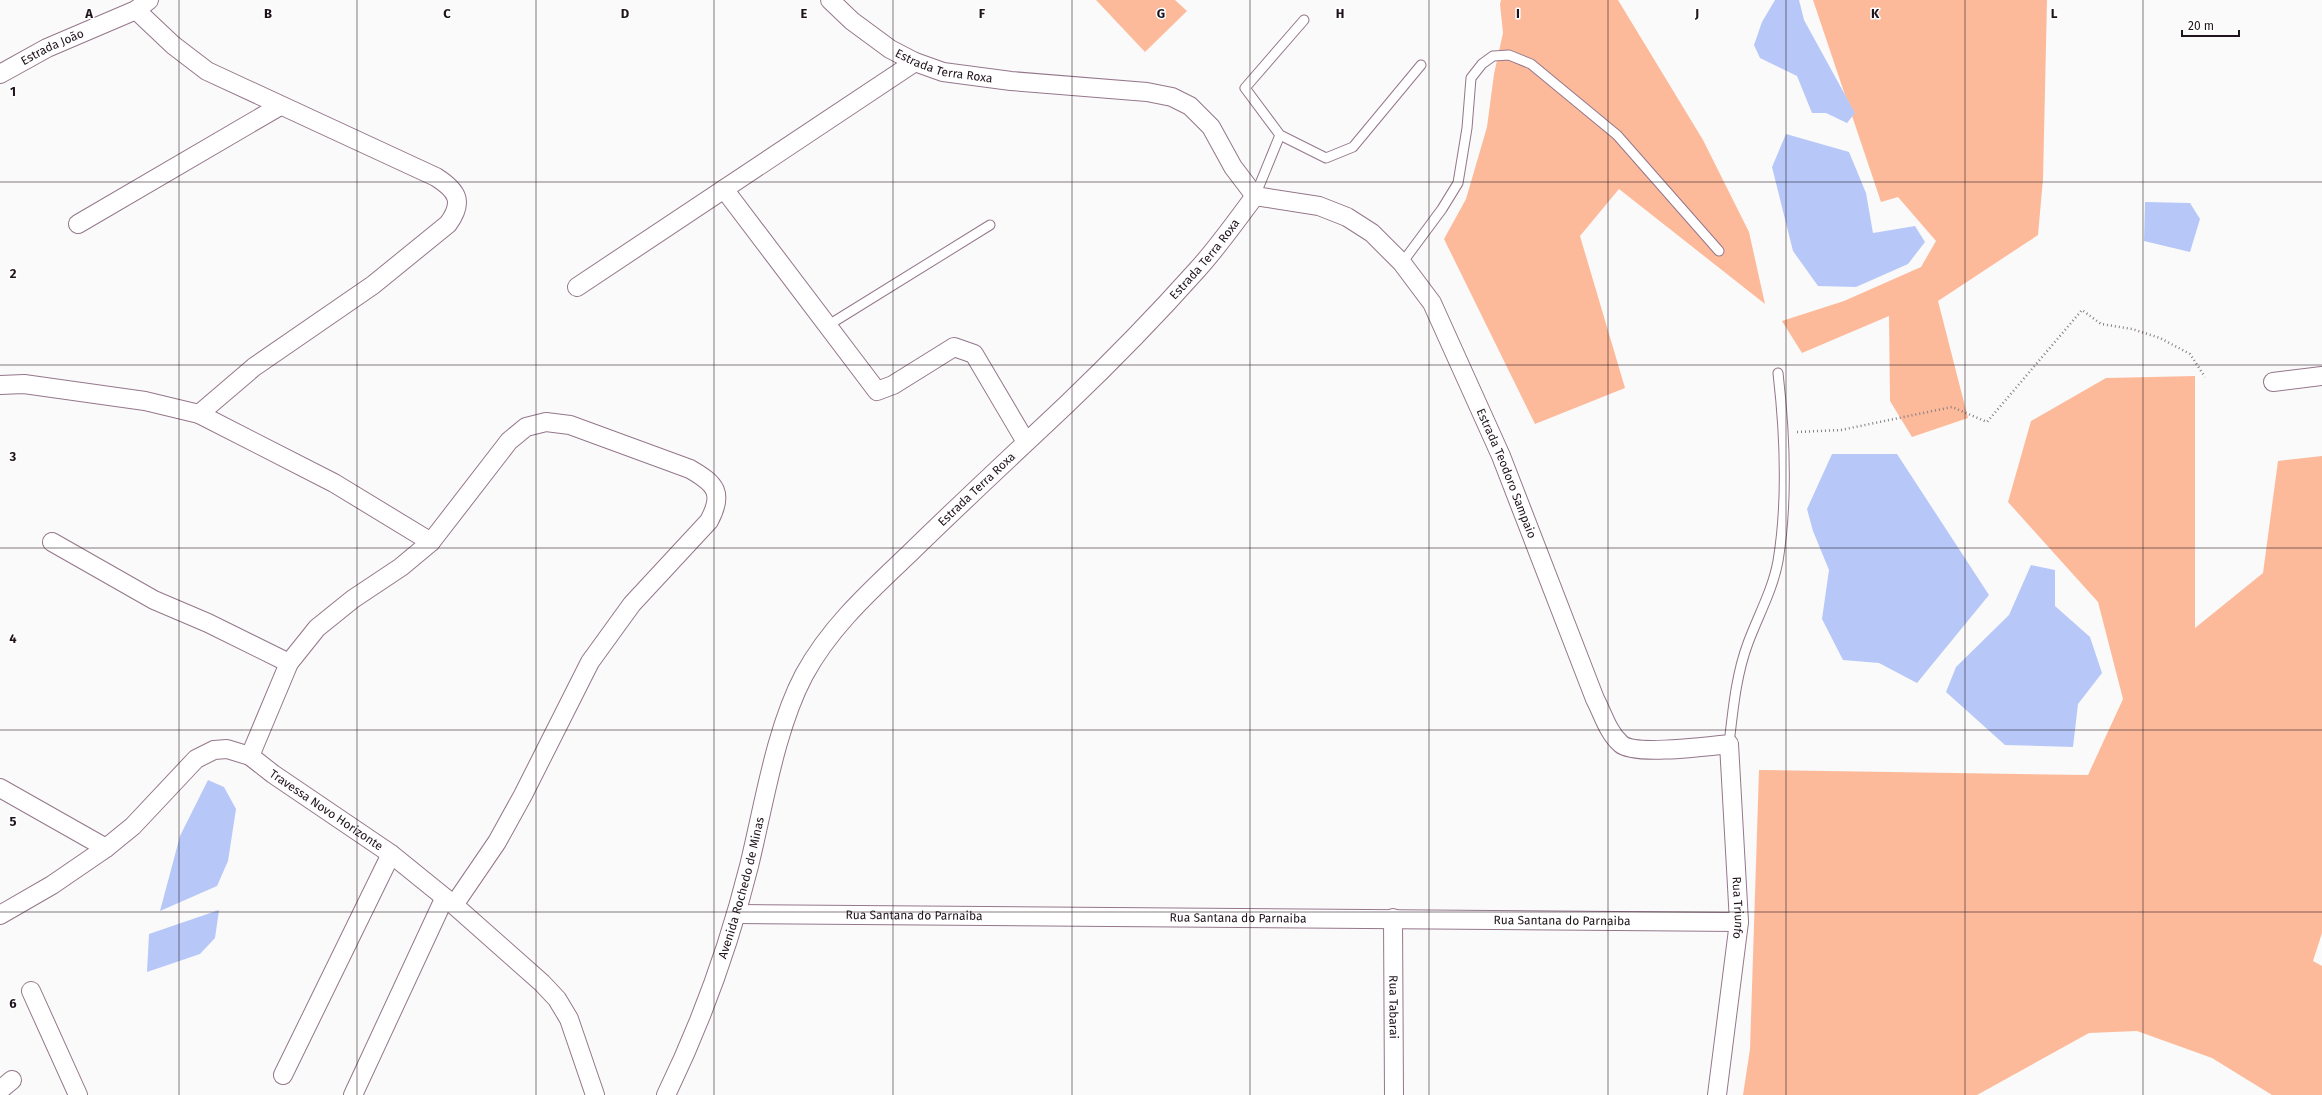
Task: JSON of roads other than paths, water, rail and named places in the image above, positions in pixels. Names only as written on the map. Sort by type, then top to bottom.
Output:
[{"type":"street","name":"Estrada Terra Roxa","points":[[804,676],[828,638],[850,611],[1127,344],[1199,268],[1255,196],[1233,167],[1211,127],[1190,106],[1172,97],[1147,92],[1011,81],[942,72],[915,62],[878,39],[852,21],[830,0]]},
{"type":"street","points":[[142,5],[173,45],[207,71],[436,177],[450,186],[457,198],[457,211],[448,224],[373,285],[254,368],[199,414]]},
{"type":"street","name":"Estrada João","points":[[0,74],[47,48],[142,5]]},
{"type":"street","points":[[577,287],[915,62]]},
{"type":"street","points":[[78,224],[280,106]]},
{"type":"street","points":[[724,189],[877,391],[894,385],[954,347],[974,354],[1026,442]]},
{"type":"street","name":"Estrada Teodoro Sampaio","points":[[1255,196],[1319,206],[1348,217],[1372,233],[1402,263],[1432,303],[1501,456],[1595,699],[1612,735],[1623,746],[1643,749],[1678,749],[1729,744]]},
{"type":"street","points":[[2274,382],[2322,376]]},
{"type":"street","points":[[0,384],[24,384],[145,401],[199,414],[334,483],[431,542]]},
{"type":"street","points":[[250,756],[289,663],[317,628],[353,600],[401,567],[431,542],[509,441],[526,427],[546,422],[570,425],[690,469],[707,479],[717,492],[718,505],[709,521],[632,604],[590,662],[523,795],[497,842],[449,902],[354,1095]]},
{"type":"street","points":[[52,542],[154,600],[222,629],[289,663]]},
{"type":"street","name":"Avenida Rochedo de Minas","points":[[666,1095],[707,1004],[737,914],[788,712],[804,676]]},
{"type":"street","name":"Rua Triunfo","points":[[1718,1095],[1739,922],[1729,744]]},
{"type":"street","name":"Travessa Novo Horizonte","points":[[0,915],[52,885],[106,848],[133,826],[196,759],[214,750],[227,749],[250,756],[391,854],[449,902],[557,999],[569,1019],[595,1095]]},
{"type":"street","points":[[0,788],[106,848]]},
{"type":"street","points":[[283,1076],[391,854]]},
{"type":"street","name":"Rua Santana do Parnaiba","points":[[737,914],[1393,918],[1739,922]]},
{"type":"street","name":"Rua Tabarai","points":[[1393,918],[1394,1095]]},
{"type":"street","points":[[30,991],[78,1095]]},
{"type":"lane","points":[[1304,20],[1245,88],[1280,135],[1326,158],[1353,147],[1421,65]]},
{"type":"lane","points":[[1402,263],[1442,209],[1458,183],[1467,128],[1471,78],[1482,64],[1493,56],[1508,55],[1531,64],[1617,135],[1719,251]]},
{"type":"lane","points":[[1255,196],[1280,135]]},
{"type":"lane","points":[[828,326],[990,225]]},
{"type":"lane","points":[[1729,744],[1737,677],[1747,644],[1772,583],[1778,561],[1783,516],[1783,433],[1778,373]]},
{"type":"water","points":[[1775,0],[1799,0],[1804,20],[1855,113],[1847,123],[1826,113],[1812,113],[1797,76],[1760,58],[1754,45],[1762,22]]},
{"type":"water","points":[[1786,134],[1849,152],[1866,193],[1873,233],[1915,226],[1925,242],[1908,264],[1856,287],[1818,286],[1793,251],[1772,167]]},
{"type":"water","points":[[2145,202],[2190,203],[2200,219],[2190,252],[2144,241]]},
{"type":"water","points":[[1832,454],[1897,454],[1989,595],[1917,683],[1879,663],[1843,660],[1822,619],[1829,570],[1813,531],[1807,509]]},
{"type":"water","points":[[2031,565],[2055,570],[2055,606],[2090,637],[2102,673],[2078,704],[2073,747],[2005,745],[1946,692],[1956,667],[2009,615]]},
{"type":"water","points":[[208,780],[224,787],[236,809],[228,861],[217,886],[160,911],[180,836]]},
{"type":"water","points":[[219,910],[215,938],[200,954],[147,972],[149,934]]}]
